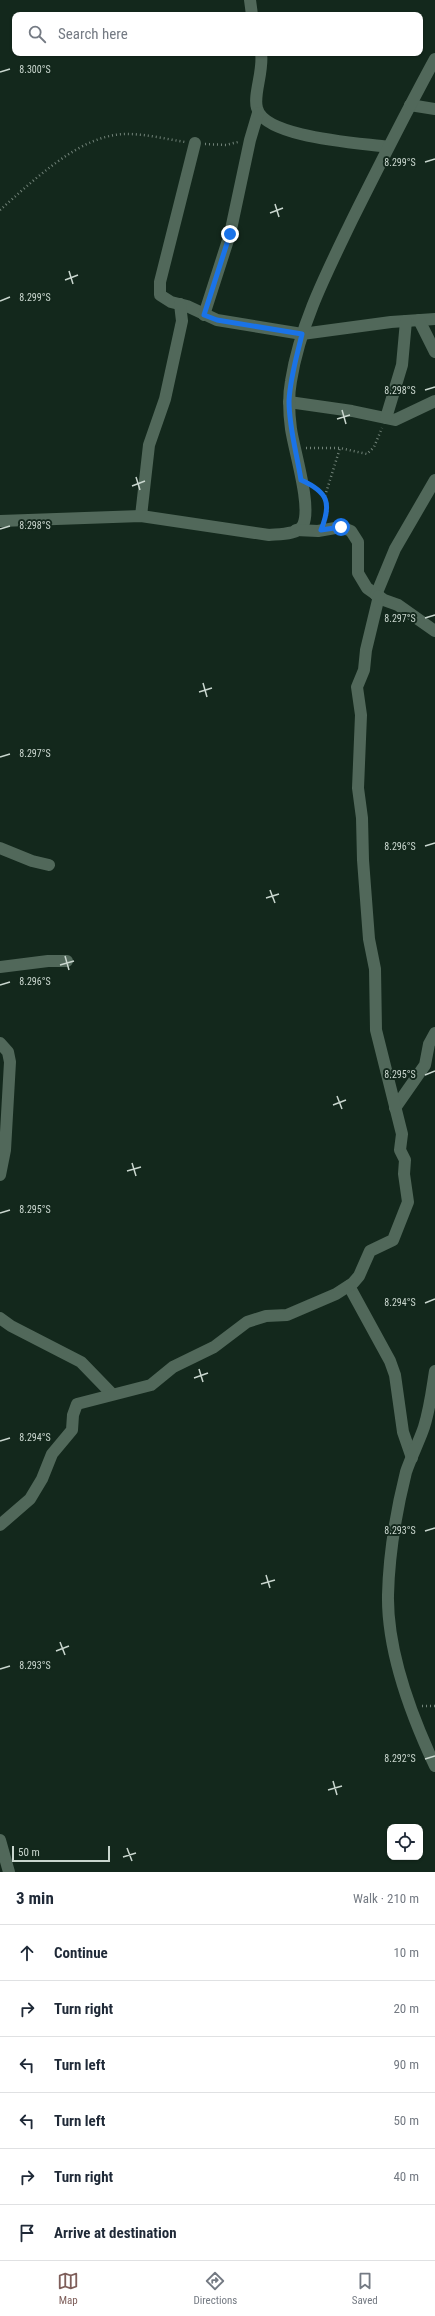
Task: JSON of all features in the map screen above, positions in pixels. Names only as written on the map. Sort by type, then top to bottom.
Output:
[{"type":"street","points":[[250,0],[252,12]]},
{"type":"street","points":[[182,321],[201,313],[230,234],[250,140],[258,113],[256,106],[260,80],[261,56]]},
{"type":"street","points":[[296,530],[303,524],[304,511],[301,480],[291,430],[289,402],[291,381],[307,317],[339,247],[388,147],[435,59]]},
{"type":"street","points":[[410,105],[435,109]]},
{"type":"street","points":[[258,113],[270,122],[300,135],[388,147]]},
{"type":"street","points":[[195,143],[159,290],[160,295],[166,300],[180,304],[217,320],[302,334],[406,321],[435,319]]},
{"type":"street","points":[[142,516],[149,445],[165,399],[182,321],[180,304]]},
{"type":"street","points":[[419,320],[435,352]]},
{"type":"street","points":[[386,418],[402,365],[406,321]]},
{"type":"street","points":[[289,402],[352,411],[386,418],[401,418],[435,401]]},
{"type":"street","points":[[0,1525],[30,1499],[42,1479],[52,1454],[72,1430],[73,1415],[77,1404],[151,1385],[173,1368],[214,1347],[251,1320],[266,1316],[287,1315],[349,1286],[359,1276],[370,1251],[393,1240],[408,1202],[404,1174],[405,1160],[400,1150],[402,1134],[376,1030],[374,1009],[375,969],[369,939],[363,860],[362,818],[358,788],[361,715],[358,687],[364,670],[366,650],[378,596],[392,554],[435,480]]},
{"type":"street","points":[[0,521],[142,516],[269,535],[284,534],[296,530],[347,528],[355,535],[358,542],[360,579],[367,588],[378,596],[398,605],[435,631]]},
{"type":"street","points":[[0,848],[32,861],[49,865]]},
{"type":"street","points":[[0,967],[48,961],[67,961]]},
{"type":"street","points":[[395,1108],[425,1065],[429,1044],[435,1033]]},
{"type":"street","points":[[0,1043],[8,1052],[10,1062],[5,1150],[0,1175]]},
{"type":"street","points":[[349,1286],[390,1361],[395,1375],[403,1432],[412,1458]]},
{"type":"street","points":[[0,1318],[81,1362],[112,1394]]},
{"type":"street","points":[[435,1371],[432,1396],[424,1428],[412,1458],[396,1516],[388,1596],[396,1655],[420,1734],[435,1766]]},
{"type":"street","points":[[0,1840],[9,1872]]},
{"type":"path","points":[[0,210],[34,180],[77,149],[104,137],[126,134],[195,143],[226,145],[250,140]]},
{"type":"path","points":[[296,449],[340,448],[364,455],[370,453],[386,418]]},
{"type":"path","points":[[321,530],[327,512],[325,497],[340,448]]},
{"type":"path","points":[[301,480],[313,486],[325,497]]},
{"type":"route","points":[[230,234],[204,315],[217,320],[302,334],[291,381],[289,402],[291,430],[298,457],[301,480],[318,489],[325,497],[327,512],[321,530],[341,527]]}]
